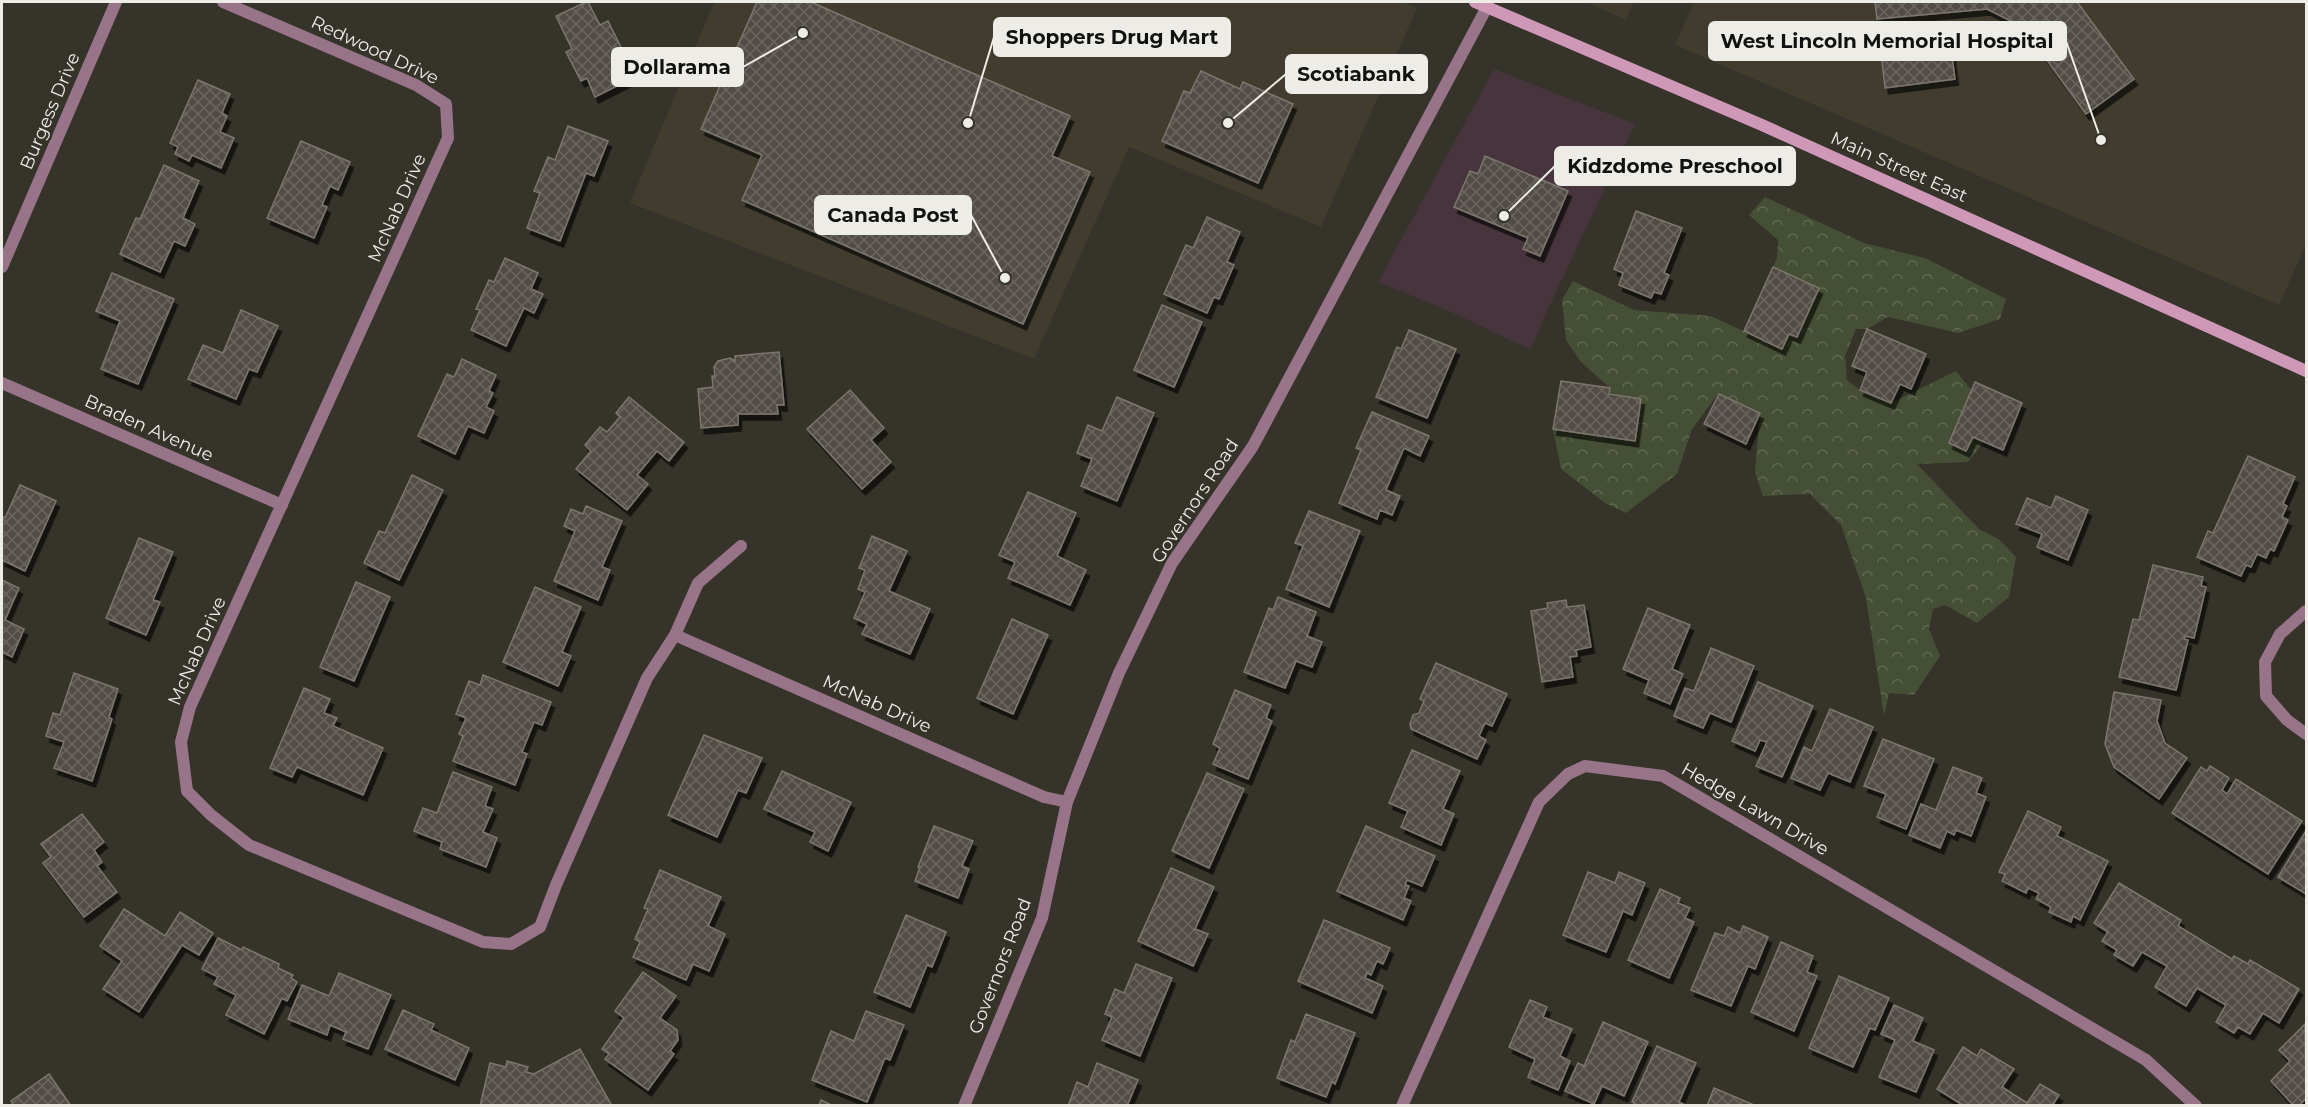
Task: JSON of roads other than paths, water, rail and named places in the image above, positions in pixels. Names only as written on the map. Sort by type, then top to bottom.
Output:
[{"type":"main road","name":"Main Street East","points":[[1474,2],[1773,130],[2307,371]]},
{"type":"street","name":"Burgess Drive","points":[[2,267],[117,2]]},
{"type":"street","name":"Redwood Drive","points":[[223,2],[416,85],[446,104],[448,138]]},
{"type":"street","name":"Governors Road","points":[[964,1106],[1042,918],[1067,802],[1119,673],[1172,563],[1253,446],[1488,7]]},
{"type":"street","name":"McNab Drive","points":[[448,138],[189,707],[181,742],[187,791],[211,815],[249,845],[483,942],[511,944],[540,927],[556,885],[647,678],[675,634],[698,583],[741,546]]},
{"type":"street","name":"Braden Avenue","points":[[2,383],[282,505]]},
{"type":"street","points":[[2307,611],[2280,634],[2265,662],[2265,685],[2266,696],[2287,720],[2307,734]]},
{"type":"street","name":"McNab Drive","points":[[675,634],[1044,797],[1067,802]]},
{"type":"street","name":"Hedge Lawn Drive","points":[[1404,1105],[1539,802],[1568,774],[1585,766],[1663,776],[2146,1059],[2196,1106]]},
{"type":"place","name":"Dollarama","points":[[803,33]]},
{"type":"place","name":"Shoppers Drug Mart","points":[[968,123]]},
{"type":"place","name":"Scotiabank","points":[[1228,123]]},
{"type":"place","name":"West Lincoln Memorial Hospital","points":[[2101,140]]},
{"type":"place","name":"Kidzdome Preschool","points":[[1504,216]]},
{"type":"place","name":"Canada Post","points":[[1005,278]]}]
